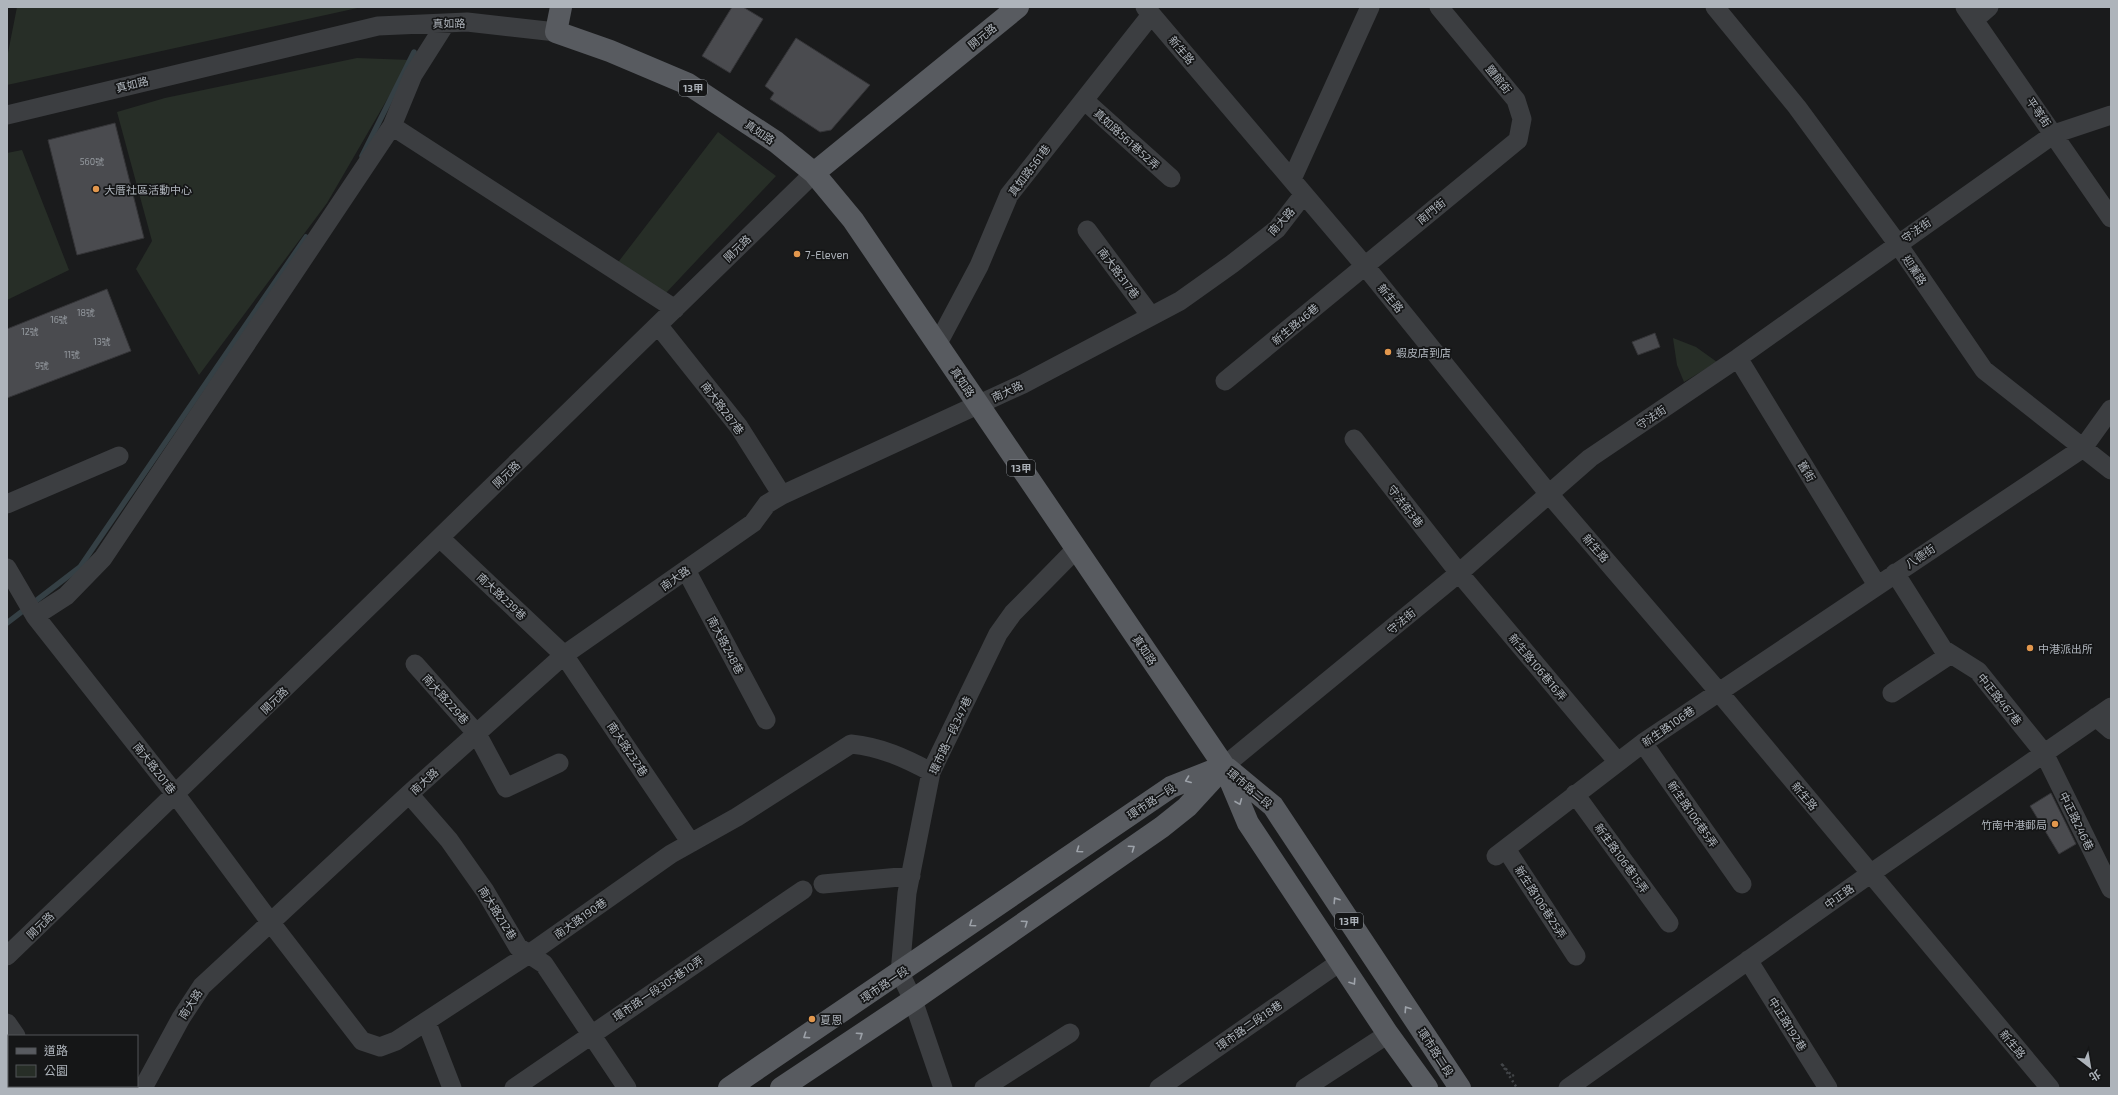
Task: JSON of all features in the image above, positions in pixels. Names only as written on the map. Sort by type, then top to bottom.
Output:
[{"type":"main road","points":[[556,32],[561,7]]},
{"type":"main road","name":"開元路","points":[[814,173],[1018,7]]},
{"type":"main road","name":"真如路","points":[[556,32],[610,51],[688,84],[776,142],[814,173],[853,220],[1224,766]]},
{"type":"main road","points":[[781,1088],[913,1000],[1162,827],[1187,808],[1224,766]]},
{"type":"main road","name":"環市路二段","points":[[1224,766],[1248,822],[1388,1034],[1427,1088]]},
{"type":"main road","name":"環市路二段","points":[[1224,766],[1273,806],[1460,1088]]},
{"type":"main road","name":"環市路一段","points":[[729,1088],[1170,787],[1224,766]]},
{"type":"street","points":[[1292,179],[1370,7]]},
{"type":"street","name":"鹽館街","points":[[1439,7],[1516,100],[1522,119],[1518,140],[1498,156]]},
{"type":"street","name":"迎薰路","points":[[1715,7],[1797,107],[1897,243],[1984,370],[2111,470]]},
{"type":"street","points":[[1969,13],[1989,7]]},
{"type":"street","name":"新生路","points":[[1148,11],[1365,266],[1549,494],[1718,691],[2050,1088]]},
{"type":"street","name":"真如路561巷","points":[[938,345],[980,266],[1009,195],[1084,100],[1148,11]]},
{"type":"street","name":"平等街","points":[[1969,13],[2111,218]]},
{"type":"street","name":"真如路","points":[[7,115],[378,26],[467,22],[556,32]]},
{"type":"street","points":[[35,616],[66,596],[103,558],[392,126],[413,75],[446,23]]},
{"type":"street","name":"真如路561巷52弄","points":[[1084,100],[1170,178]]},
{"type":"street","name":"守法街","points":[[1224,766],[1459,573],[1590,458],[1738,358],[1897,243],[2054,134],[2111,115]]},
{"type":"street","points":[[392,126],[675,309]]},
{"type":"street","name":"南門街","points":[[1365,266],[1498,156]]},
{"type":"street","name":"開元路","points":[[7,956],[176,795],[814,173]]},
{"type":"street","name":"南大路","points":[[143,1088],[181,1018],[202,986],[410,794],[564,655],[753,523],[768,504],[782,495],[1023,384],[1180,301],[1232,264],[1277,229],[1304,194]]},
{"type":"street","name":"南大路317巷","points":[[1087,230],[1151,316]]},
{"type":"street","name":"新生路46巷","points":[[1225,381],[1365,266]]},
{"type":"street","name":"南大路287巷","points":[[658,325],[739,427],[782,495]]},
{"type":"street","name":"舊街","points":[[1738,358],[1877,585]]},
{"type":"street","name":"八德街","points":[[1718,691],[2082,448],[2111,409]]},
{"type":"street","name":"守法街3巷","points":[[1354,439],[1459,573]]},
{"type":"street","points":[[7,504],[119,456]]},
{"type":"street","name":"南大路239巷","points":[[440,538],[564,655]]},
{"type":"street","name":"環市路一段347巷","points":[[943,1088],[913,1000],[900,972],[907,893],[931,772],[998,634],[1013,613],[1076,549]]},
{"type":"street","name":"南大路201巷","points":[[7,568],[35,616],[176,795],[271,923]]},
{"type":"street","name":"南大路248巷","points":[[686,570],[766,720]]},
{"type":"street","name":"新生路106巷16弄","points":[[1459,573],[1618,761]]},
{"type":"street","name":"中正路467巷","points":[[1896,573],[1943,649],[1978,671],[2044,753]]},
{"type":"street","points":[[1892,693],[1951,654]]},
{"type":"street","name":"南大路232巷","points":[[564,655],[691,843]]},
{"type":"street","name":"南大路229巷","points":[[415,664],[477,734],[506,788],[559,763]]},
{"type":"street","name":"新生路106巷","points":[[1501,852],[1618,761],[1718,691]]},
{"type":"street","points":[[2104,712],[2111,730]]},
{"type":"street","name":"中正路","points":[[1568,1088],[1870,874],[2104,712]]},
{"type":"street","name":"新生路106巷5弄","points":[[1643,743],[1742,884]]},
{"type":"street","name":"南大路190巷","points":[[271,923],[362,1041],[380,1047],[396,1041],[529,954],[671,854],[737,816],[851,744],[868,746],[902,756],[931,772]]},
{"type":"street","name":"中正路246巷","points":[[2044,753],[2111,889]]},
{"type":"street","name":"南大路212巷","points":[[410,794],[449,840],[485,891],[518,947],[544,964],[590,1035],[627,1088]]},
{"type":"street","name":"新生路106巷15弄","points":[[1575,794],[1669,922]]},
{"type":"street","name":"新生路106巷25弄","points":[[1501,852],[1576,956]]},
{"type":"street","points":[[823,884],[911,876]]},
{"type":"street","name":"環市路一段305巷10弄","points":[[514,1088],[803,890]]},
{"type":"street","name":"中正路192巷","points":[[1748,960],[1828,1088]]},
{"type":"street","name":"環市路二段18巷","points":[[1159,1088],[1340,962]]},
{"type":"street","points":[[426,1021],[452,1088]]},
{"type":"street","points":[[7,1023],[15,1035]]},
{"type":"street","points":[[984,1088],[1070,1032]]},
{"type":"street","points":[[1305,1088],[1388,1034]]},
{"type":"path","points":[[1514,1075],[1512,1076],[1501,1062],[1517,1088]]},
{"type":"green space","points":[[17,7],[362,7],[7,85],[7,58]]},
{"type":"green space","points":[[357,58],[410,60],[327,203],[199,375],[136,269],[152,241],[117,112],[165,98]]},
{"type":"green space","points":[[718,132],[776,176],[665,294],[616,265]]},
{"type":"green space","points":[[22,150],[69,270],[7,300],[7,153]]},
{"type":"green space","points":[[1673,338],[1696,347],[1717,362],[1684,382],[1677,365]]},
{"type":"building","points":[[732,7],[743,7],[763,19],[730,73],[702,56]]},
{"type":"building","points":[[796,38],[870,85],[831,130],[820,132],[770,99],[774,93],[765,86]]},
{"type":"building","name":"大厝社區活動中心","points":[[115,123],[144,238],[77,255],[48,140]]},
{"type":"building","points":[[107,289],[131,351],[7,398],[7,329]]},
{"type":"building","points":[[1655,333],[1660,347],[1638,355],[1632,342]]},
{"type":"building","name":"竹南中港郵局","points":[[2051,793],[2076,844],[2059,854],[2030,806]]},
{"type":"waterway","points":[[362,156],[414,52]]},
{"type":"waterway","points":[[7,623],[80,567],[306,237]]},
{"type":"place","name":"大厝社區活動中心","points":[[96,189]]},
{"type":"place","name":"7-Eleven","points":[[797,254]]},
{"type":"place","name":"蝦皮店到店","points":[[1388,352]]},
{"type":"place","name":"中港派出所","points":[[2030,648]]},
{"type":"place","name":"竹南中港郵局","points":[[2055,824]]},
{"type":"place","name":"夏恩","points":[[812,1019]]}]
